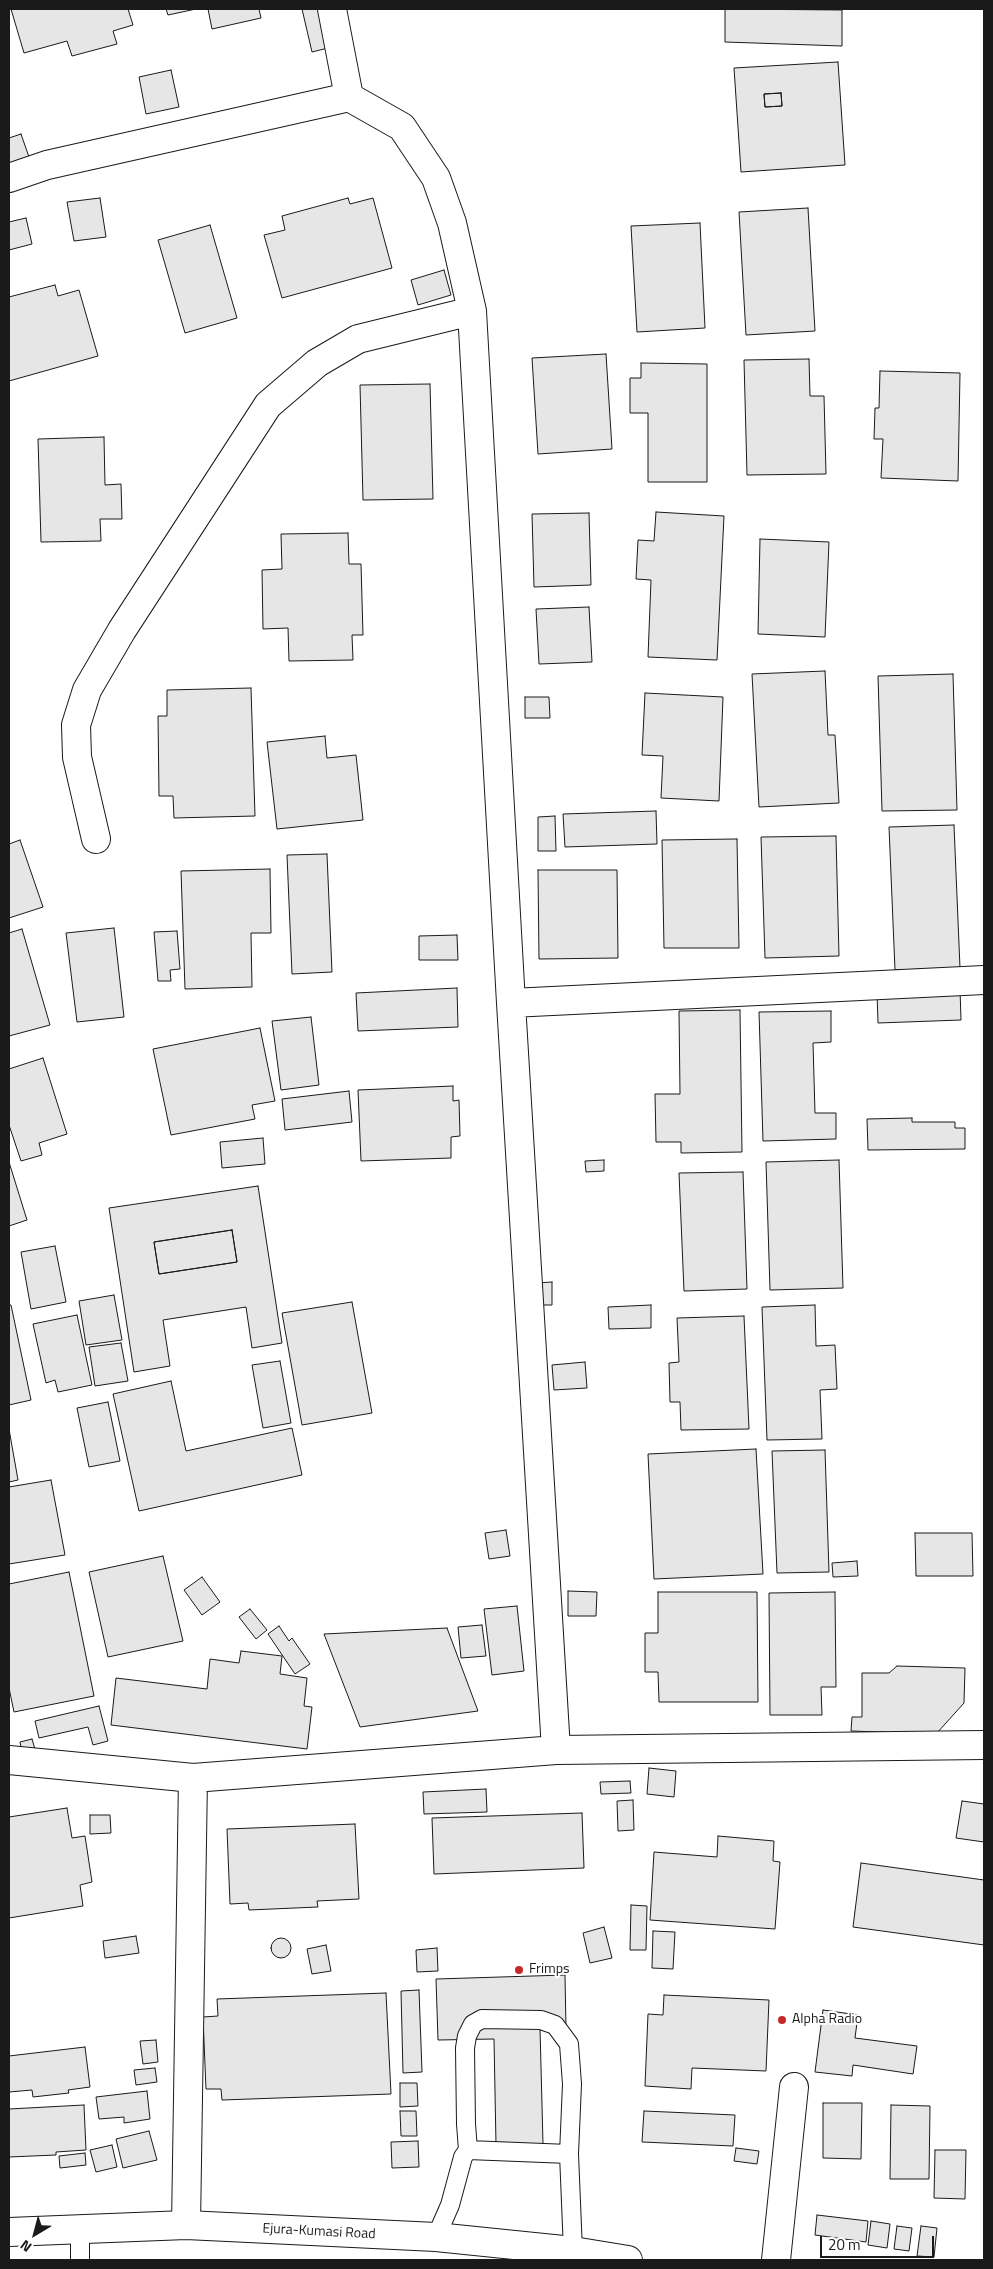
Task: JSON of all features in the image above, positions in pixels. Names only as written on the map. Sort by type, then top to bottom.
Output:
[{"type":"street","points":[[332,9],[349,97]]},
{"type":"street","points":[[9,178],[47,165],[349,97],[402,127],[436,178],[452,223],[472,311],[556,1750]]},
{"type":"street","points":[[96,839],[77,757],[76,725],[87,690],[122,630],[268,405],[317,363],[358,339],[472,311]]},
{"type":"street","points":[[511,1003],[984,980]]},
{"type":"street","points":[[9,1760],[193,1778],[556,1750],[984,1745]]},
{"type":"street","points":[[186,2226],[193,1778]]},
{"type":"street","points":[[776,2260],[794,2087]]},
{"type":"street","name":"Ejura-Kumasi Road","points":[[9,2232],[186,2226],[436,2237],[573,2251],[628,2260]]},
{"type":"lane","points":[[436,2237],[450,2206],[464,2157],[468,2150],[465,2048],[467,2036],[473,2024],[482,2019],[542,2020],[555,2025],[569,2044],[572,2084],[569,2154],[573,2251]]},
{"type":"lane","points":[[468,2150],[569,2154]]},
{"type":"lane","points":[[80,2231],[80,2260]]},
{"type":"building","points":[[11,9],[128,9],[133,25],[113,31],[117,44],[72,56],[67,41],[24,53]]},
{"type":"building","points":[[166,9],[196,9],[168,15]]},
{"type":"building","points":[[208,9],[259,9],[261,18],[212,29]]},
{"type":"building","points":[[302,9],[328,9],[336,46],[312,52]]},
{"type":"building","points":[[725,9],[842,10],[842,46],[725,42]]},
{"type":"building","points":[[838,62],[845,165],[741,172],[734,68]],"holes":[[[781,93],[782,106],[765,107],[764,94]]]},
{"type":"building","points":[[171,70],[179,107],[146,114],[139,77]]},
{"type":"building","points":[[781,93],[782,106],[765,107],[764,94]]},
{"type":"building","points":[[21,134],[29,157],[9,164],[9,138]]},
{"type":"building","points":[[100,198],[106,237],[74,241],[67,202]]},
{"type":"building","points":[[348,198],[350,204],[373,198],[392,268],[282,298],[264,235],[285,230],[282,216]]},
{"type":"building","points":[[808,208],[815,331],[746,335],[739,212]]},
{"type":"building","points":[[26,218],[32,244],[9,250],[9,222]]},
{"type":"building","points":[[700,223],[705,328],[637,332],[631,226]]},
{"type":"building","points":[[210,225],[237,318],[185,333],[158,240]]},
{"type":"building","points":[[444,270],[451,295],[418,305],[411,280]]},
{"type":"building","points":[[55,285],[58,296],[79,290],[98,356],[9,381],[9,297]]},
{"type":"building","points":[[606,354],[612,449],[538,454],[532,358]]},
{"type":"building","points":[[809,359],[810,396],[824,396],[826,474],[747,475],[744,360]]},
{"type":"building","points":[[641,363],[707,364],[707,482],[648,482],[648,413],[630,413],[630,378],[641,378]]},
{"type":"building","points":[[880,371],[960,373],[958,481],[881,478],[883,439],[874,439],[875,408],[879,408]]},
{"type":"building","points":[[430,384],[433,499],[363,500],[360,385]]},
{"type":"building","points":[[104,437],[105,485],[121,484],[122,519],[100,519],[101,541],[41,542],[38,439]]},
{"type":"building","points":[[656,512],[724,516],[717,660],[648,657],[651,580],[636,579],[638,540],[654,541]]},
{"type":"building","points":[[589,513],[591,585],[534,587],[532,514]]},
{"type":"building","points":[[348,533],[349,564],[361,564],[363,635],[352,635],[353,660],[289,661],[288,628],[263,629],[262,570],[282,569],[281,534]]},
{"type":"building","points":[[760,539],[829,542],[825,637],[758,634]]},
{"type":"building","points":[[589,607],[592,662],[539,664],[536,609]]},
{"type":"building","points":[[825,671],[828,735],[835,735],[839,803],[759,807],[752,674]]},
{"type":"building","points":[[953,674],[957,810],[882,811],[878,676]]},
{"type":"building","points":[[251,688],[255,816],[174,818],[173,796],[159,796],[158,716],[167,716],[167,690]]},
{"type":"building","points":[[645,693],[723,697],[719,801],[661,798],[663,756],[642,755]]},
{"type":"building","points":[[525,697],[549,697],[550,718],[525,718]]},
{"type":"building","points":[[325,736],[327,758],[356,755],[363,820],[277,829],[267,742]]},
{"type":"building","points":[[656,811],[657,844],[565,847],[563,814]]},
{"type":"building","points":[[555,816],[556,851],[538,851],[538,817]]},
{"type":"building","points":[[954,825],[960,968],[895,970],[889,827]]},
{"type":"building","points":[[836,836],[839,956],[765,958],[761,837]]},
{"type":"building","points":[[737,839],[739,948],[664,948],[662,840]]},
{"type":"building","points":[[20,840],[43,907],[9,918],[9,844]]},
{"type":"building","points":[[327,854],[332,972],[292,974],[287,855]]},
{"type":"building","points":[[270,869],[271,933],[251,933],[252,987],[185,989],[181,871]]},
{"type":"building","points":[[538,870],[617,870],[618,958],[539,959]]},
{"type":"building","points":[[114,928],[124,1017],[77,1022],[66,933]]},
{"type":"building","points":[[22,929],[50,1025],[9,1036],[9,933]]},
{"type":"building","points":[[177,931],[180,969],[170,970],[171,981],[158,981],[154,932]]},
{"type":"building","points":[[457,935],[458,960],[419,960],[419,936]]},
{"type":"building","points":[[457,988],[458,1027],[358,1031],[356,993]]},
{"type":"building","points":[[960,989],[961,1020],[878,1023],[877,993]]},
{"type":"building","points":[[740,1010],[742,1152],[681,1153],[681,1142],[656,1142],[655,1094],[680,1094],[679,1011]]},
{"type":"building","points":[[831,1011],[831,1042],[813,1043],[815,1113],[836,1113],[836,1139],[763,1141],[759,1012]]},
{"type":"building","points":[[311,1017],[319,1085],[281,1090],[272,1021]]},
{"type":"building","points":[[260,1028],[275,1101],[252,1105],[255,1119],[171,1135],[153,1049]]},
{"type":"building","points":[[43,1058],[67,1134],[39,1143],[42,1155],[21,1161],[9,1125],[9,1069]]},
{"type":"building","points":[[453,1086],[453,1101],[459,1100],[460,1136],[451,1137],[451,1158],[361,1161],[358,1090]]},
{"type":"building","points":[[349,1091],[352,1122],[285,1130],[282,1099]]},
{"type":"building","points":[[912,1118],[912,1122],[955,1122],[955,1128],[965,1128],[965,1149],[868,1150],[867,1119]]},
{"type":"building","points":[[263,1138],[265,1164],[222,1168],[220,1142]]},
{"type":"building","points":[[604,1160],[604,1171],[586,1172],[585,1161]]},
{"type":"building","points":[[839,1160],[843,1288],[770,1290],[766,1162]]},
{"type":"building","points":[[9,1162],[27,1220],[9,1226]]},
{"type":"building","points":[[743,1172],[747,1289],[684,1291],[679,1173]]},
{"type":"building","points":[[258,1186],[282,1343],[252,1348],[246,1307],[163,1320],[170,1366],[134,1372],[109,1208]],"holes":[[[232,1230],[237,1262],[159,1274],[154,1242]]]},
{"type":"building","points":[[232,1230],[237,1262],[159,1274],[154,1242]]},
{"type":"building","points":[[55,1246],[66,1302],[31,1309],[21,1252]]},
{"type":"building","points":[[552,1282],[552,1305],[538,1305],[536,1283]]},
{"type":"building","points":[[114,1295],[122,1340],[86,1345],[79,1301]]},
{"type":"building","points":[[352,1302],[372,1413],[302,1425],[282,1313]]},
{"type":"building","points":[[9,1305],[11,1305],[31,1400],[9,1405]]},
{"type":"building","points":[[651,1305],[651,1328],[609,1329],[608,1307]]},
{"type":"building","points":[[815,1305],[816,1346],[835,1345],[837,1389],[820,1390],[822,1439],[767,1440],[762,1307]]},
{"type":"building","points":[[77,1315],[92,1385],[58,1392],[55,1380],[46,1383],[33,1324]]},
{"type":"building","points":[[744,1316],[749,1429],[681,1430],[680,1402],[670,1402],[669,1363],[679,1362],[677,1318]]},
{"type":"building","points":[[121,1343],[128,1381],[95,1386],[89,1347]]},
{"type":"building","points":[[280,1361],[291,1423],[263,1428],[252,1365]]},
{"type":"building","points":[[585,1362],[587,1388],[554,1390],[552,1365]]},
{"type":"building","points":[[171,1381],[186,1451],[292,1428],[302,1475],[139,1511],[113,1394]]},
{"type":"building","points":[[108,1402],[120,1461],[89,1467],[77,1408]]},
{"type":"building","points":[[9,1429],[18,1480],[9,1482]]},
{"type":"building","points":[[756,1449],[763,1574],[654,1579],[648,1454]]},
{"type":"building","points":[[825,1450],[829,1572],[777,1573],[772,1451]]},
{"type":"building","points":[[51,1480],[65,1555],[9,1564],[9,1487]]},
{"type":"building","points":[[506,1530],[510,1556],[489,1559],[485,1533]]},
{"type":"building","points":[[915,1533],[972,1533],[973,1576],[916,1576]]},
{"type":"building","points":[[163,1556],[183,1641],[108,1657],[89,1572]]},
{"type":"building","points":[[857,1561],[858,1576],[833,1577],[832,1563]]},
{"type":"building","points":[[69,1572],[94,1696],[14,1712],[9,1688],[9,1584]]},
{"type":"building","points":[[202,1577],[220,1602],[202,1615],[184,1590]]},
{"type":"building","points":[[568,1591],[597,1592],[596,1616],[568,1616]]},
{"type":"building","points":[[658,1592],[757,1592],[758,1702],[659,1702],[658,1672],[645,1672],[645,1633],[658,1633]]},
{"type":"building","points":[[835,1592],[836,1687],[821,1687],[822,1715],[770,1715],[769,1593]]},
{"type":"building","points":[[517,1606],[524,1671],[492,1675],[484,1609]]},
{"type":"building","points":[[250,1609],[267,1630],[256,1639],[239,1617]]},
{"type":"building","points":[[482,1625],[486,1656],[461,1658],[458,1627]]},
{"type":"building","points":[[279,1626],[289,1641],[292,1638],[310,1664],[295,1674],[268,1634]]},
{"type":"building","points":[[447,1628],[478,1711],[360,1727],[324,1634]]},
{"type":"building","points":[[241,1651],[282,1656],[280,1674],[307,1678],[304,1706],[312,1707],[307,1749],[111,1725],[116,1678],[207,1689],[210,1659],[239,1663]]},
{"type":"building","points":[[897,1666],[965,1668],[964,1703],[936,1734],[851,1731],[852,1717],[862,1717],[862,1673],[889,1673]]},
{"type":"building","points":[[99,1706],[108,1741],[93,1745],[88,1727],[39,1738],[35,1721]]},
{"type":"building","points":[[32,1739],[35,1749],[22,1752],[20,1742]]},
{"type":"building","points":[[649,1768],[676,1771],[674,1797],[647,1794]]},
{"type":"building","points":[[630,1781],[631,1793],[601,1794],[600,1782]]},
{"type":"building","points":[[486,1789],[487,1812],[424,1814],[423,1792]]},
{"type":"building","points":[[633,1800],[634,1830],[618,1831],[617,1801]]},
{"type":"building","points":[[962,1801],[984,1804],[984,1842],[956,1838]]},
{"type":"building","points":[[67,1808],[72,1838],[85,1836],[92,1882],[80,1885],[83,1906],[9,1918],[9,1817]]},
{"type":"building","points":[[582,1813],[584,1868],[434,1874],[432,1818]]},
{"type":"building","points":[[90,1815],[110,1815],[111,1833],[90,1834]]},
{"type":"building","points":[[355,1824],[359,1899],[317,1901],[318,1907],[249,1910],[248,1903],[230,1904],[227,1829]]},
{"type":"building","points":[[718,1836],[774,1841],[773,1861],[780,1862],[775,1929],[650,1920],[654,1852],[717,1857]]},
{"type":"building","points":[[861,1863],[984,1880],[984,1945],[853,1927]]},
{"type":"building","points":[[631,1905],[647,1906],[646,1950],[630,1950]]},
{"type":"building","points":[[604,1927],[612,1958],[590,1963],[583,1933]]},
{"type":"building","points":[[653,1931],[675,1932],[673,1969],[652,1968]]},
{"type":"building","points":[[136,1936],[139,1953],[105,1958],[103,1941]]},
{"type":"building","points":[[277,1938],[285,1938],[291,1944],[291,1952],[285,1958],[277,1958],[271,1952],[271,1944]]},
{"type":"building","points":[[326,1945],[331,1971],[312,1974],[307,1949]]},
{"type":"building","points":[[437,1948],[438,1971],[417,1972],[416,1950]]},
{"type":"building","points":[[565,1975],[566,2028],[540,2028],[543,2144],[496,2145],[494,2039],[438,2040],[436,1979]]},
{"type":"building","points":[[419,1990],[422,2072],[403,2073],[401,1991]]},
{"type":"building","points":[[386,1993],[391,2094],[222,2100],[221,2089],[206,2089],[203,2017],[218,2016],[217,1999]]},
{"type":"building","points":[[664,1995],[769,2000],[766,2071],[692,2068],[691,2089],[645,2086],[648,2014],[663,2015]]},
{"type":"building","points":[[823,2010],[858,2015],[855,2038],[917,2046],[913,2074],[853,2065],[852,2076],[815,2072]]},
{"type":"building","points":[[156,2040],[158,2062],[143,2064],[140,2041]]},
{"type":"building","points":[[85,2047],[90,2087],[68,2090],[69,2093],[33,2097],[32,2090],[9,2092],[9,2056]]},
{"type":"building","points":[[155,2068],[157,2082],[136,2085],[134,2070]]},
{"type":"building","points":[[400,2083],[417,2083],[418,2106],[400,2107]]},
{"type":"building","points":[[147,2091],[150,2119],[124,2123],[124,2117],[99,2119],[96,2097]]},
{"type":"building","points":[[823,2103],[862,2103],[861,2159],[823,2158]]},
{"type":"building","points":[[84,2105],[86,2150],[56,2152],[56,2155],[9,2157],[9,2109]]},
{"type":"building","points":[[891,2105],[930,2106],[929,2179],[890,2179]]},
{"type":"building","points":[[400,2111],[416,2111],[417,2136],[401,2136]]},
{"type":"building","points":[[644,2111],[735,2115],[733,2146],[642,2142]]},
{"type":"building","points":[[149,2131],[157,2160],[123,2168],[116,2139]]},
{"type":"building","points":[[418,2141],[419,2167],[392,2168],[391,2142]]},
{"type":"building","points":[[112,2145],[117,2167],[96,2172],[90,2150]]},
{"type":"building","points":[[736,2148],[759,2151],[757,2164],[734,2161]]},
{"type":"building","points":[[935,2150],[966,2150],[965,2199],[934,2198]]},
{"type":"building","points":[[85,2153],[86,2165],[60,2168],[59,2156]]},
{"type":"building","points":[[817,2215],[868,2221],[866,2242],[815,2235]]},
{"type":"building","points":[[871,2221],[890,2224],[887,2248],[868,2245]]},
{"type":"building","points":[[897,2226],[912,2228],[909,2251],[894,2249]]},
{"type":"building","points":[[921,2226],[937,2228],[934,2257],[917,2256]]},
{"type":"place","name":"Frimps","points":[[519,1970]]},
{"type":"place","name":"Alpha Radio","points":[[782,2020]]}]
